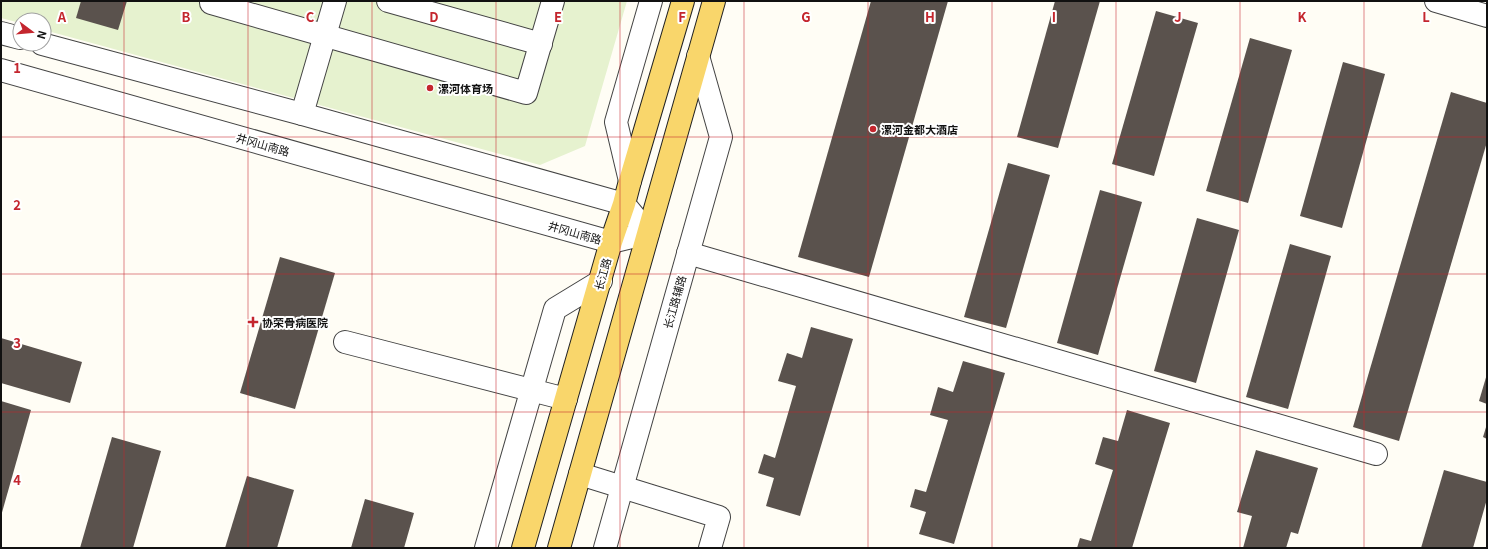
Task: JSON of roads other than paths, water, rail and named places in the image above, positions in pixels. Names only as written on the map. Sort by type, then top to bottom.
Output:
[{"type":"main road","name":"长江路","points":[[523,548],[611,242],[624,204],[683,1]]},
{"type":"main road","points":[[559,548],[714,1]]},
{"type":"street","points":[[211,1],[211,3],[262,9],[325,36],[526,94],[553,1]]},
{"type":"street","points":[[302,114],[335,1]]},
{"type":"street","points":[[388,1],[541,44]]},
{"type":"street","points":[[630,181],[616,122],[651,1]]},
{"type":"street","points":[[1436,1],[1487,16]]},
{"type":"street","points":[[1,33],[12,36]]},
{"type":"street","points":[[52,47],[302,114],[624,204],[648,233]]},
{"type":"street","name":"长江路辅路","points":[[605,548],[722,137],[698,56]]},
{"type":"street","name":"井冈山南路","points":[[1,70],[611,242],[648,233]]},
{"type":"street","points":[[688,254],[1376,454]]},
{"type":"street","points":[[486,548],[555,309],[601,280]]},
{"type":"street","points":[[345,342],[566,399]]},
{"type":"street","points":[[580,474],[719,517],[710,548]]},
{"type":"place","name":"漯河体育场","points":[[430,88]]},
{"type":"place","name":"漯河金都大酒店","points":[[873,129]]},
{"type":"place","name":"协荣骨病医院","points":[[253,322]]}]
